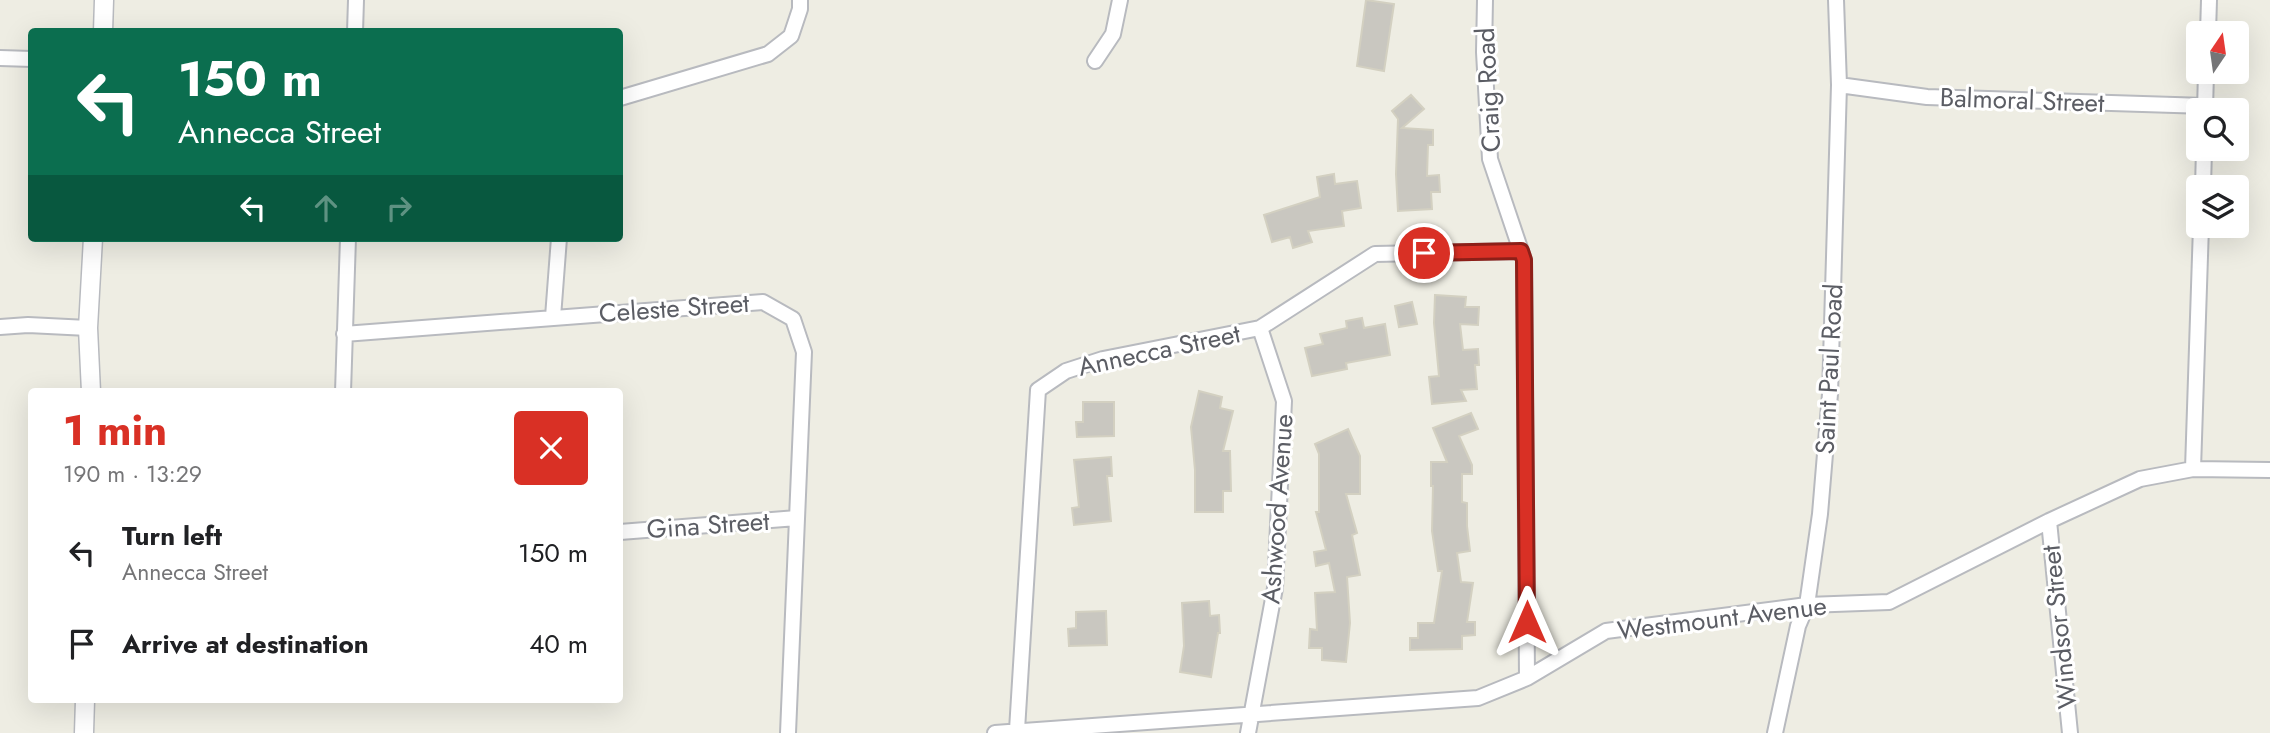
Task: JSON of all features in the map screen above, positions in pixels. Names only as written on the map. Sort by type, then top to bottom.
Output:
[{"type":"street","points":[[103,28],[104,0]]},
{"type":"street","points":[[355,28],[356,0]]},
{"type":"street","points":[[623,97],[768,54],[791,36],[800,9],[800,0]]},
{"type":"street","points":[[1095,61],[1113,34],[1120,0]]},
{"type":"street","name":"Craig Road","points":[[1485,0],[1484,52],[1490,159],[1524,260],[1527,678]]},
{"type":"street","name":"Saint Paul Road","points":[[1775,733],[1798,626],[1807,605],[1820,514],[1830,394],[1839,85],[1836,0]]},
{"type":"street","points":[[2208,0],[2208,21]]},
{"type":"street","points":[[0,58],[28,59]]},
{"type":"street","name":"Balmoral Street","points":[[1839,85],[1927,97],[2186,107]]},
{"type":"street","points":[[2193,469],[2201,238]]},
{"type":"street","points":[[91,388],[88,328],[93,242]]},
{"type":"street","points":[[343,388],[348,242]]},
{"type":"street","points":[[553,317],[559,242]]},
{"type":"street","name":"Annecca Street","points":[[1017,730],[1038,390],[1066,371],[1103,359],[1260,328],[1375,254],[1521,251]]},
{"type":"street","name":"Celeste Street","points":[[344,334],[763,302],[793,319],[804,352],[789,733]]},
{"type":"street","points":[[0,327],[88,328]]},
{"type":"street","name":"Ashwood Avenue","points":[[1248,733],[1275,588],[1284,401],[1260,328]]},
{"type":"street","name":"Westmount Avenue","points":[[995,733],[1478,698],[1527,678],[1606,631],[1807,605],[1889,602],[2049,521],[2140,479],[2193,469],[2270,470]]},
{"type":"street","name":"Gina Street","points":[[623,532],[797,518]]},
{"type":"street","name":"Windsor Street","points":[[2049,521],[2070,733]]},
{"type":"street","points":[[84,733],[85,703]]},
{"type":"building","points":[[1366,0],[1394,4],[1384,71],[1357,66]]},
{"type":"building","points":[[1411,95],[1424,109],[1402,128],[1433,130],[1433,145],[1428,145],[1427,176],[1439,175],[1440,192],[1431,192],[1432,209],[1398,211],[1398,119],[1392,111]]},
{"type":"building","points":[[1334,174],[1335,184],[1357,181],[1361,208],[1342,211],[1344,226],[1308,231],[1312,242],[1293,248],[1290,237],[1272,242],[1264,215],[1320,197],[1317,177]]},
{"type":"building","points":[[1435,295],[1466,297],[1465,307],[1479,307],[1478,325],[1460,324],[1463,350],[1478,349],[1479,365],[1475,365],[1477,389],[1461,390],[1466,401],[1432,404],[1429,377],[1439,376],[1434,323]]},
{"type":"building","points":[[1412,302],[1417,324],[1399,327],[1395,306]]},
{"type":"building","points":[[1362,318],[1364,328],[1385,324],[1390,355],[1346,363],[1347,369],[1312,376],[1305,348],[1323,344],[1320,334],[1347,328],[1346,321]]},
{"type":"building","points":[[1199,391],[1222,397],[1220,408],[1233,411],[1223,451],[1230,451],[1231,491],[1223,491],[1223,512],[1195,512],[1191,427]]},
{"type":"building","points":[[1083,402],[1114,402],[1114,436],[1077,437],[1076,422],[1083,422]]},
{"type":"building","points":[[1471,413],[1478,429],[1459,436],[1472,465],[1472,474],[1462,474],[1462,502],[1467,503],[1470,551],[1457,553],[1461,582],[1473,583],[1467,622],[1475,622],[1475,635],[1462,636],[1462,649],[1410,650],[1410,638],[1418,638],[1418,623],[1434,623],[1442,571],[1438,571],[1432,531],[1431,462],[1447,462],[1433,428]]},
{"type":"building","points":[[1348,429],[1360,456],[1360,494],[1346,494],[1357,533],[1352,535],[1360,575],[1347,577],[1350,623],[1346,662],[1322,660],[1322,648],[1309,648],[1310,629],[1317,630],[1315,593],[1335,592],[1329,563],[1316,566],[1314,552],[1326,550],[1316,512],[1319,512],[1319,454],[1315,444]]},
{"type":"building","points":[[1111,457],[1112,476],[1107,476],[1111,521],[1074,525],[1072,508],[1079,507],[1074,460]]},
{"type":"building","points":[[1209,601],[1210,616],[1219,615],[1220,633],[1211,677],[1180,672],[1184,646],[1182,603]]},
{"type":"building","points":[[1106,611],[1107,645],[1069,646],[1068,629],[1076,628],[1076,612]]},
{"type":"route","points":[[1424,253],[1521,251],[1524,260],[1527,622]]}]
